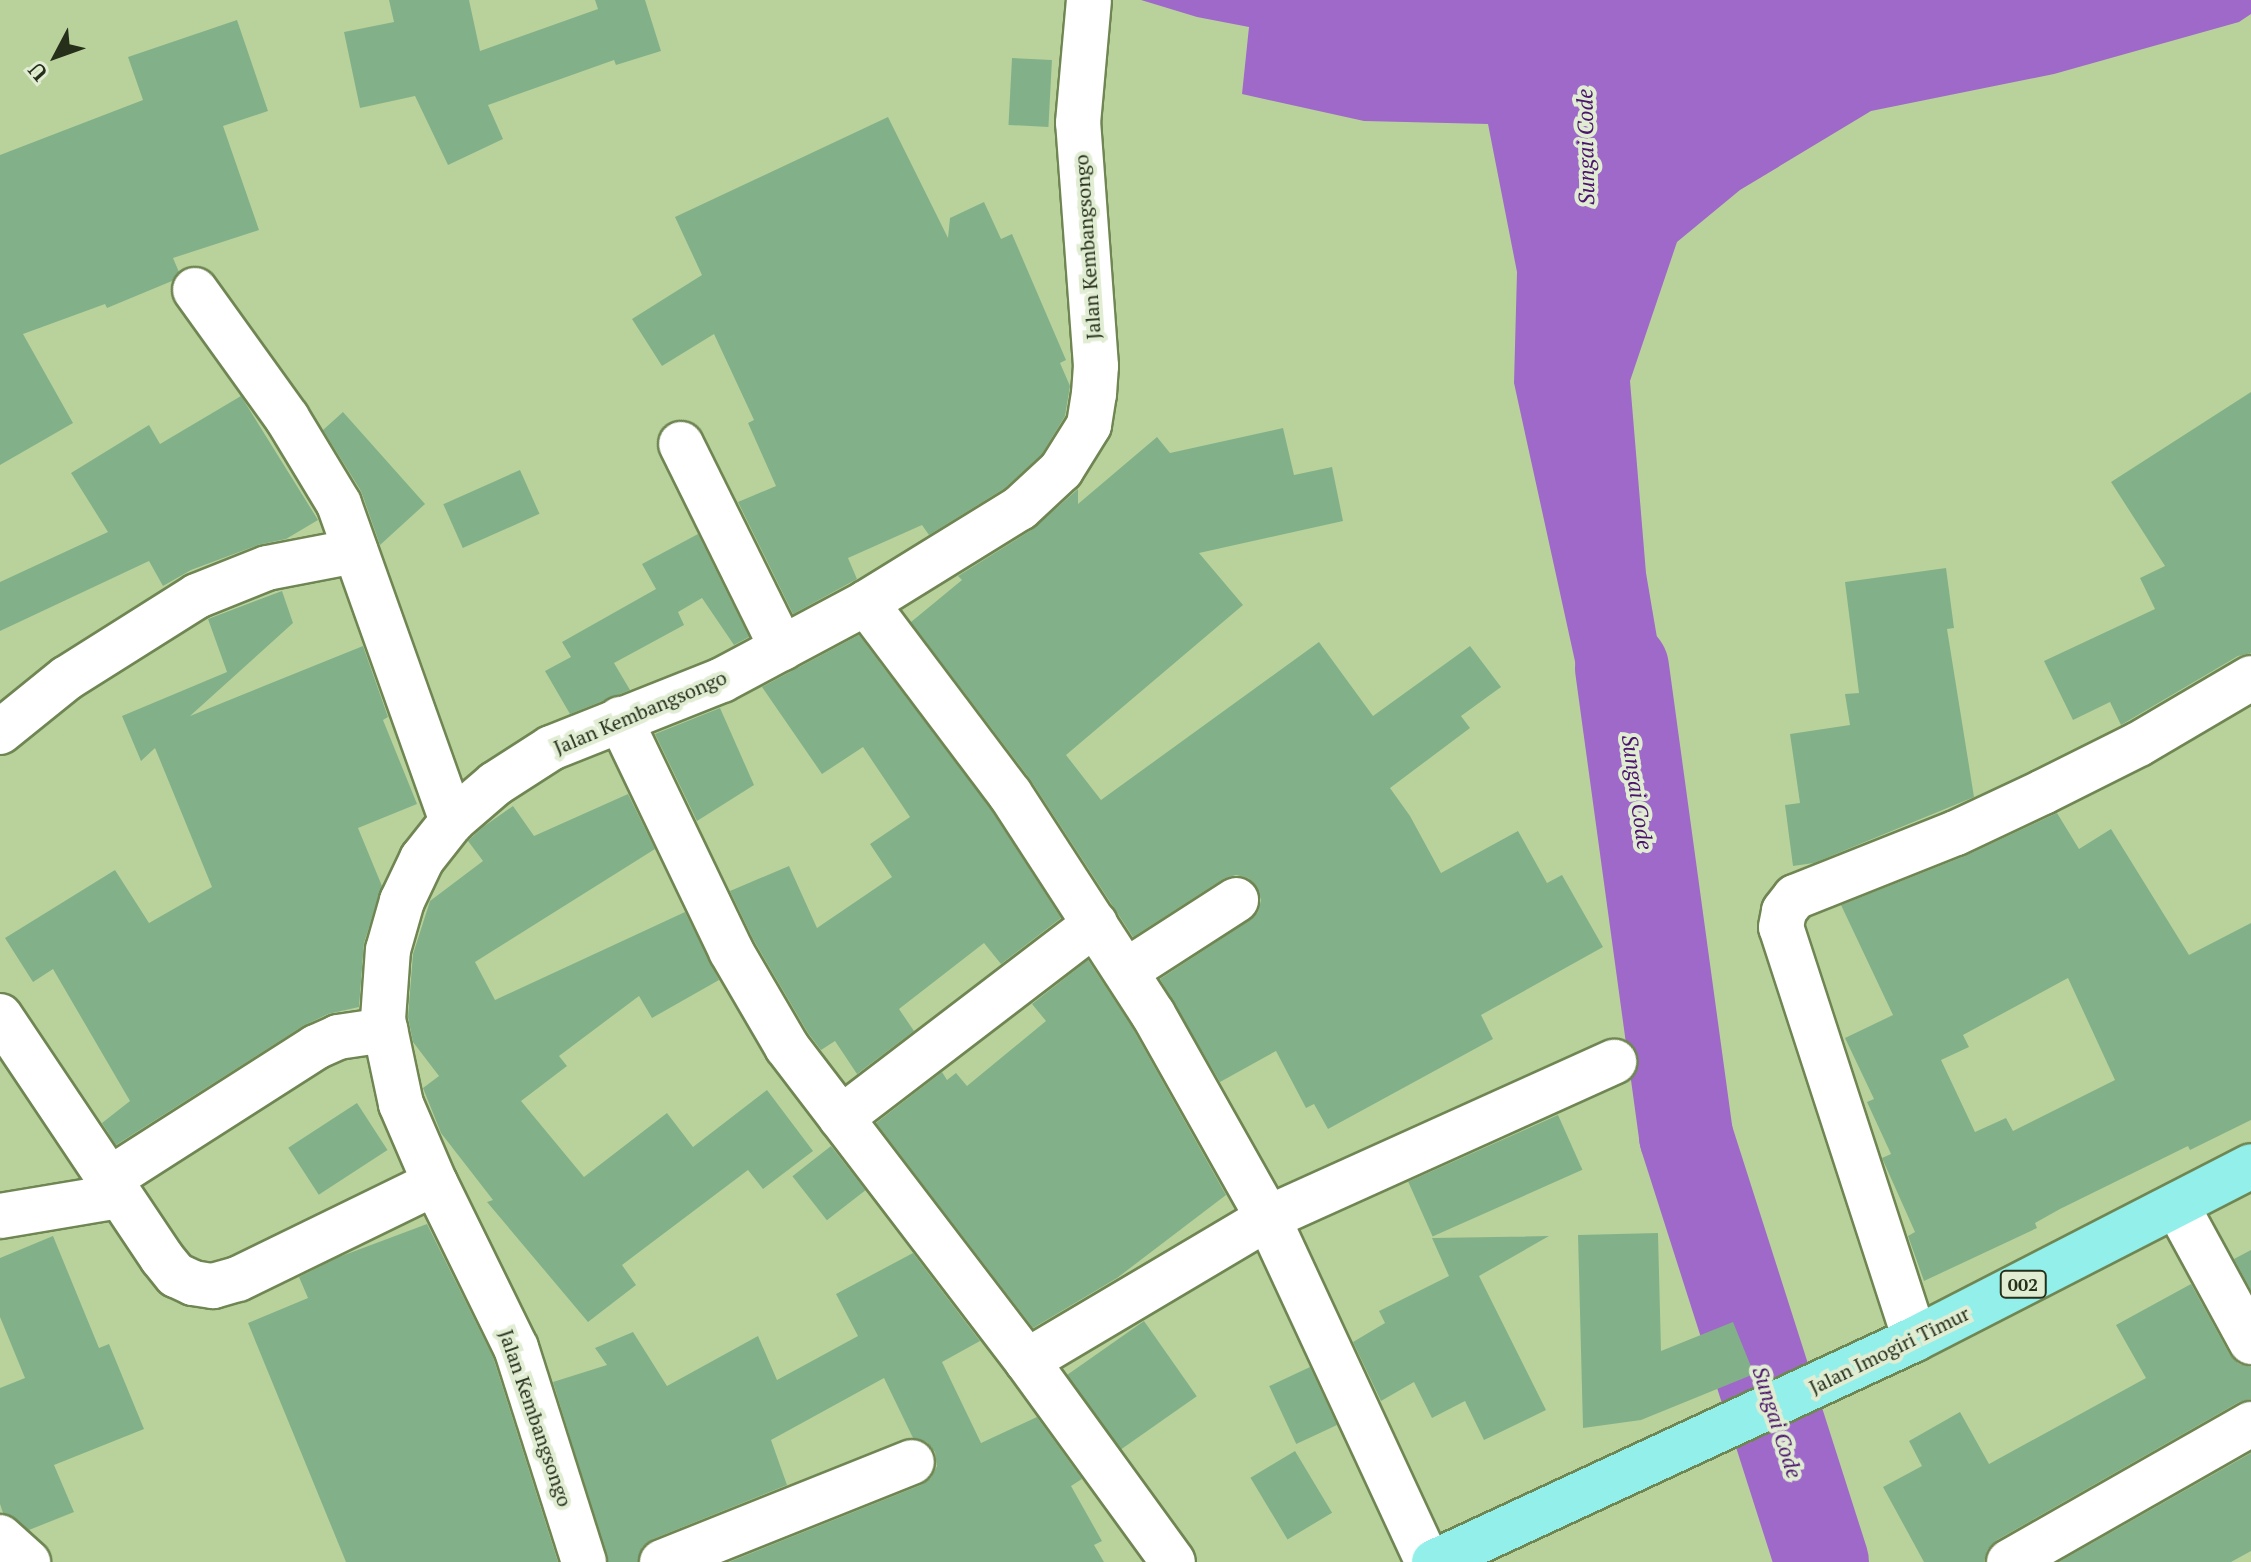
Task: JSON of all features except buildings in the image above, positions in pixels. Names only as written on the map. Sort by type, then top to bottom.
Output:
[{"type":"main road","name":"Jalan Imogiri Timur","points":[[1431,1562],[1915,1339],[2251,1166]]},
{"type":"street","name":"Jalan Kembangsongo","points":[[584,1562],[516,1348],[435,1183],[401,1104],[385,1030],[384,979],[402,901],[422,859],[452,821],[495,784],[551,748],[722,680],[866,603],[1020,508],[1061,470],[1089,425],[1096,366],[1078,123],[1089,0]]},
{"type":"street","points":[[195,290],[316,465],[339,504],[452,821]]},
{"type":"street","points":[[681,444],[782,648]]},
{"type":"street","points":[[0,732],[67,678],[197,596],[267,568],[355,551]]},
{"type":"street","points":[[866,603],[1010,794],[1126,971],[1268,1218],[1431,1562]]},
{"type":"street","points":[[1915,1339],[1781,927],[1784,911],[1795,897],[1956,833],[2043,792],[2139,744],[2251,678]]},
{"type":"street","points":[[620,719],[731,951],[787,1047],[1027,1361],[1173,1562]]},
{"type":"street","points":[[1126,971],[1236,900]]},
{"type":"street","points":[[841,1118],[1095,924]]},
{"type":"street","points":[[0,1016],[113,1188],[176,1275],[193,1283],[213,1286],[238,1279],[435,1183]]},
{"type":"street","points":[[0,1216],[113,1188],[316,1047],[338,1037],[385,1030]]},
{"type":"street","points":[[1027,1361],[1268,1218],[1614,1062]]},
{"type":"street","points":[[2177,1206],[2251,1342]]},
{"type":"street","points":[[2009,1562],[2251,1424]]},
{"type":"street","points":[[662,1562],[912,1462]]},
{"type":"street","points":[[0,1537],[28,1562]]},
{"type":"water","points":[[1141,0],[2251,0],[2251,14],[2239,22],[2054,74],[1871,111],[1740,190],[1677,242],[1630,381],[1646,573],[1687,814],[1601,780],[1514,383],[1517,272],[1488,124],[1364,121],[1242,94],[1249,27],[1197,17]]},
{"type":"waterway","name":"Sungai Code","points":[[1622,668],[1686,1136],[1822,1562]]}]
